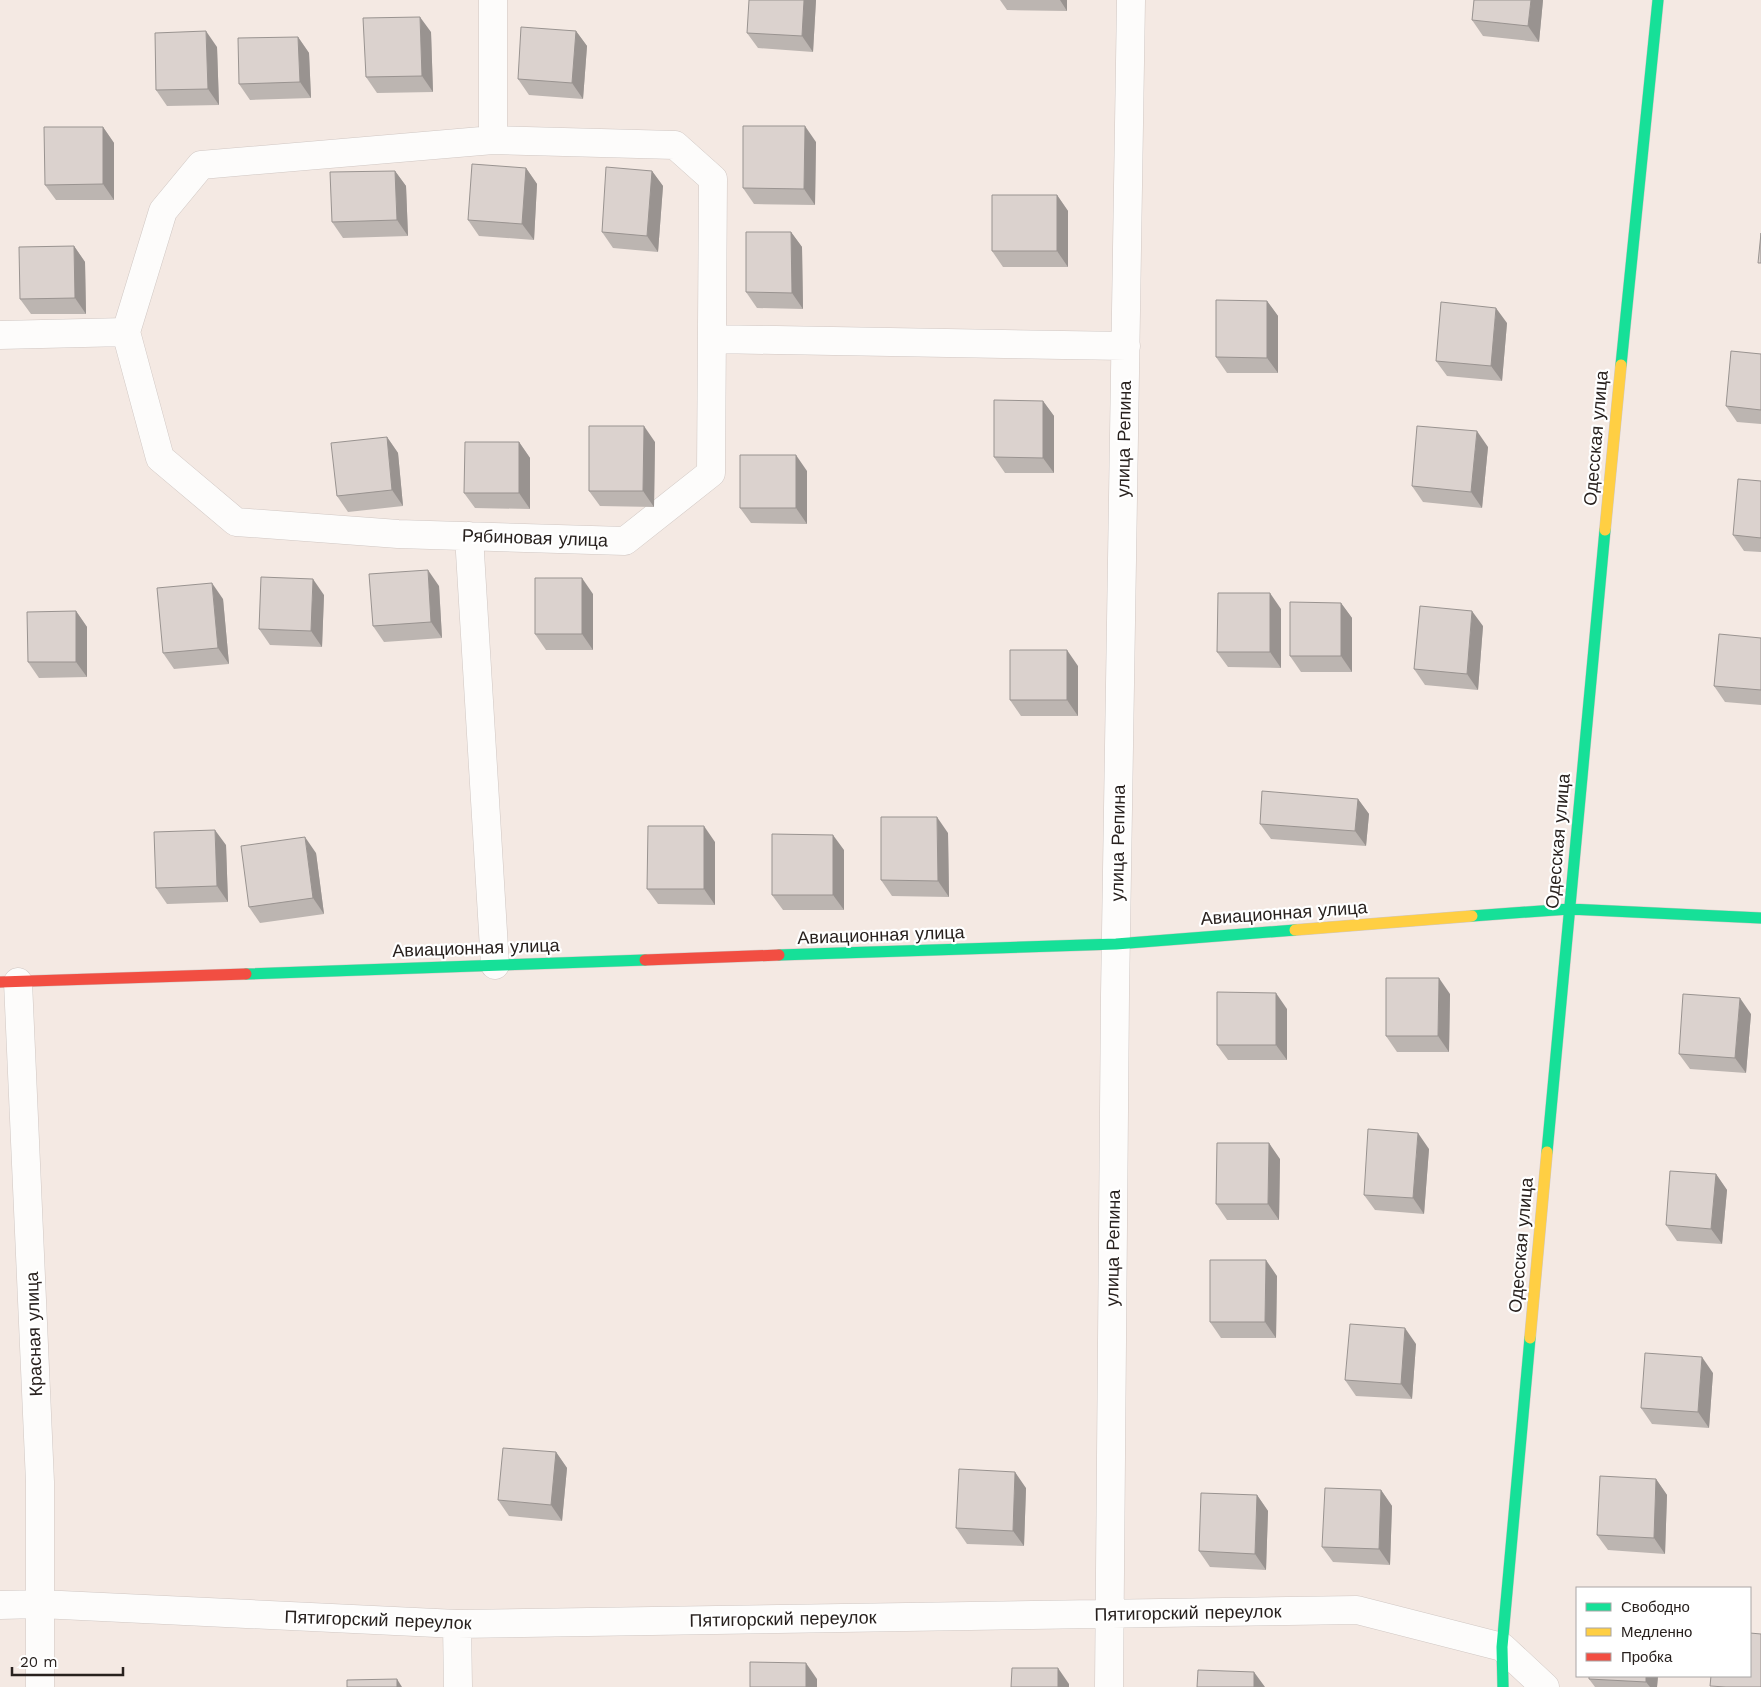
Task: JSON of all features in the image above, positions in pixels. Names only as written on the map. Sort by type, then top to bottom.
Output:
[{"type":"street","points":[[493,0],[493,140]]},
{"type":"street","name":"улица Репина","points":[[1109,1687],[1116,944],[1131,0]]},
{"type":"street","name":"Одесская улица","points":[[1503,1687],[1502,1647],[1569,908],[1625,312],[1658,0]]},
{"type":"street","name":"Рябиновая улица","points":[[493,140],[675,145],[713,180],[710,473],[624,541],[398,534],[236,522],[160,458],[126,332],[163,211],[201,166],[493,140]]},
{"type":"street","points":[[0,335],[126,332]]},
{"type":"street","points":[[712,339],[1126,346]]},
{"type":"street","points":[[469,536],[495,965]]},
{"type":"street","name":"Авиационная улица","points":[[9,982],[1116,944],[1569,908],[1761,918]]},
{"type":"street","name":"Красная улица","points":[[9,982],[40,1482],[40,1687]]},
{"type":"street","name":"Пятигорский переулок","points":[[0,1605],[40,1604],[457,1624],[1357,1610],[1502,1647],[1545,1687]]},
{"type":"street","points":[[457,1624],[458,1687]]},
{"type":"building","points":[[749,0],[804,0],[802,36],[747,33]]},
{"type":"building","points":[[1474,0],[1531,0],[1528,26],[1472,20]]},
{"type":"building","points":[[420,17],[422,76],[366,77],[363,18]]},
{"type":"building","points":[[521,27],[576,31],[572,83],[518,79]]},
{"type":"building","points":[[206,31],[208,89],[156,90],[155,33]]},
{"type":"building","points":[[298,37],[300,82],[239,84],[238,38]]},
{"type":"building","points":[[743,126],[805,126],[804,189],[743,188]]},
{"type":"building","points":[[44,127],[103,127],[103,184],[45,185]]},
{"type":"building","points":[[472,164],[526,168],[522,224],[468,220]]},
{"type":"building","points":[[606,167],[652,171],[647,236],[602,232]]},
{"type":"building","points":[[395,171],[397,220],[332,222],[330,172]]},
{"type":"building","points":[[992,195],[1057,195],[1057,251],[992,251]]},
{"type":"building","points":[[746,232],[791,232],[792,293],[746,292]]},
{"type":"building","points":[[1761,233],[1761,263],[1758,263]]},
{"type":"building","points":[[74,246],[75,298],[20,299],[19,247]]},
{"type":"building","points":[[1216,300],[1267,301],[1267,358],[1216,357]]},
{"type":"building","points":[[1441,302],[1496,308],[1491,366],[1436,361]]},
{"type":"building","points":[[1731,351],[1761,354],[1761,410],[1726,406]]},
{"type":"building","points":[[994,400],[1043,401],[1043,458],[994,457]]},
{"type":"building","points":[[589,426],[644,426],[643,491],[589,491]]},
{"type":"building","points":[[1417,426],[1477,431],[1471,492],[1412,486]]},
{"type":"building","points":[[387,437],[392,490],[337,496],[331,443]]},
{"type":"building","points":[[465,442],[519,442],[519,493],[464,493]]},
{"type":"building","points":[[740,455],[796,455],[796,508],[740,508]]},
{"type":"building","points":[[1738,479],[1761,481],[1761,538],[1733,535]]},
{"type":"building","points":[[428,570],[431,622],[373,626],[369,574]]},
{"type":"building","points":[[261,577],[313,579],[311,631],[259,629]]},
{"type":"building","points":[[535,578],[582,578],[582,634],[535,634]]},
{"type":"building","points":[[212,583],[218,648],[163,653],[157,588]]},
{"type":"building","points":[[1218,593],[1270,593],[1270,652],[1217,652]]},
{"type":"building","points":[[1290,602],[1341,603],[1341,656],[1290,656]]},
{"type":"building","points":[[1420,606],[1472,611],[1467,674],[1414,669]]},
{"type":"building","points":[[76,611],[76,662],[28,662],[27,612]]},
{"type":"building","points":[[1719,634],[1761,638],[1761,690],[1714,686]]},
{"type":"building","points":[[1010,650],[1067,650],[1067,700],[1010,700]]},
{"type":"building","points":[[1262,791],[1358,799],[1355,831],[1260,824]]},
{"type":"building","points":[[881,817],[937,817],[938,881],[881,880]]},
{"type":"building","points":[[648,826],[704,826],[704,889],[647,889]]},
{"type":"building","points":[[215,830],[217,886],[156,888],[154,832]]},
{"type":"building","points":[[772,834],[833,835],[833,895],[772,895]]},
{"type":"building","points":[[305,837],[313,898],[249,907],[241,846]]},
{"type":"building","points":[[1386,978],[1439,978],[1438,1036],[1386,1036]]},
{"type":"building","points":[[1217,992],[1276,993],[1276,1045],[1217,1045]]},
{"type":"building","points":[[1683,994],[1740,998],[1735,1058],[1679,1054]]},
{"type":"building","points":[[1368,1129],[1418,1133],[1413,1198],[1364,1195]]},
{"type":"building","points":[[1217,1143],[1269,1143],[1268,1204],[1216,1204]]},
{"type":"building","points":[[1670,1171],[1716,1174],[1711,1229],[1666,1225]]},
{"type":"building","points":[[1210,1260],[1266,1260],[1265,1322],[1210,1322]]},
{"type":"building","points":[[1350,1324],[1405,1328],[1401,1384],[1345,1380]]},
{"type":"building","points":[[1645,1353],[1702,1357],[1698,1412],[1641,1408]]},
{"type":"building","points":[[503,1448],[556,1452],[551,1505],[498,1500]]},
{"type":"building","points":[[959,1469],[1015,1472],[1013,1531],[956,1528]]},
{"type":"building","points":[[1600,1476],[1656,1479],[1654,1538],[1597,1535]]},
{"type":"building","points":[[1325,1488],[1381,1490],[1379,1549],[1322,1547]]},
{"type":"building","points":[[1201,1493],[1257,1495],[1255,1554],[1199,1551]]},
{"type":"building","points":[[1751,1633],[1761,1634],[1761,1687],[1710,1686],[1711,1677],[1751,1677]]},
{"type":"building","points":[[750,1662],[806,1663],[806,1687],[750,1687]]},
{"type":"building","points":[[1012,1668],[1058,1668],[1058,1687],[1011,1687]]},
{"type":"building","points":[[1198,1670],[1254,1672],[1254,1687],[1197,1687]]},
{"type":"building","points":[[1589,1677],[1646,1677],[1646,1682],[1589,1679]]},
{"type":"building","points":[[397,1679],[397,1687],[347,1687],[347,1680]]},
{"type":"traffic: fast","points":[[1621,365],[1658,0]]},
{"type":"traffic: fast","points":[[1547,1152],[1605,530]]},
{"type":"traffic: fast","points":[[1472,916],[1569,909],[1761,918]]},
{"type":"traffic: fast","points":[[779,955],[1116,944],[1295,930]]},
{"type":"traffic: fast","points":[[246,974],[645,960]]},
{"type":"traffic: fast","points":[[1503,1687],[1502,1647],[1530,1338]]},
{"type":"traffic: slow","points":[[1605,530],[1621,365]]},
{"type":"traffic: slow","points":[[1295,930],[1472,916]]},
{"type":"traffic: slow","points":[[1530,1338],[1547,1152]]},
{"type":"traffic: jam","points":[[645,960],[779,955]]},
{"type":"traffic: jam","points":[[0,982],[246,974]]}]
